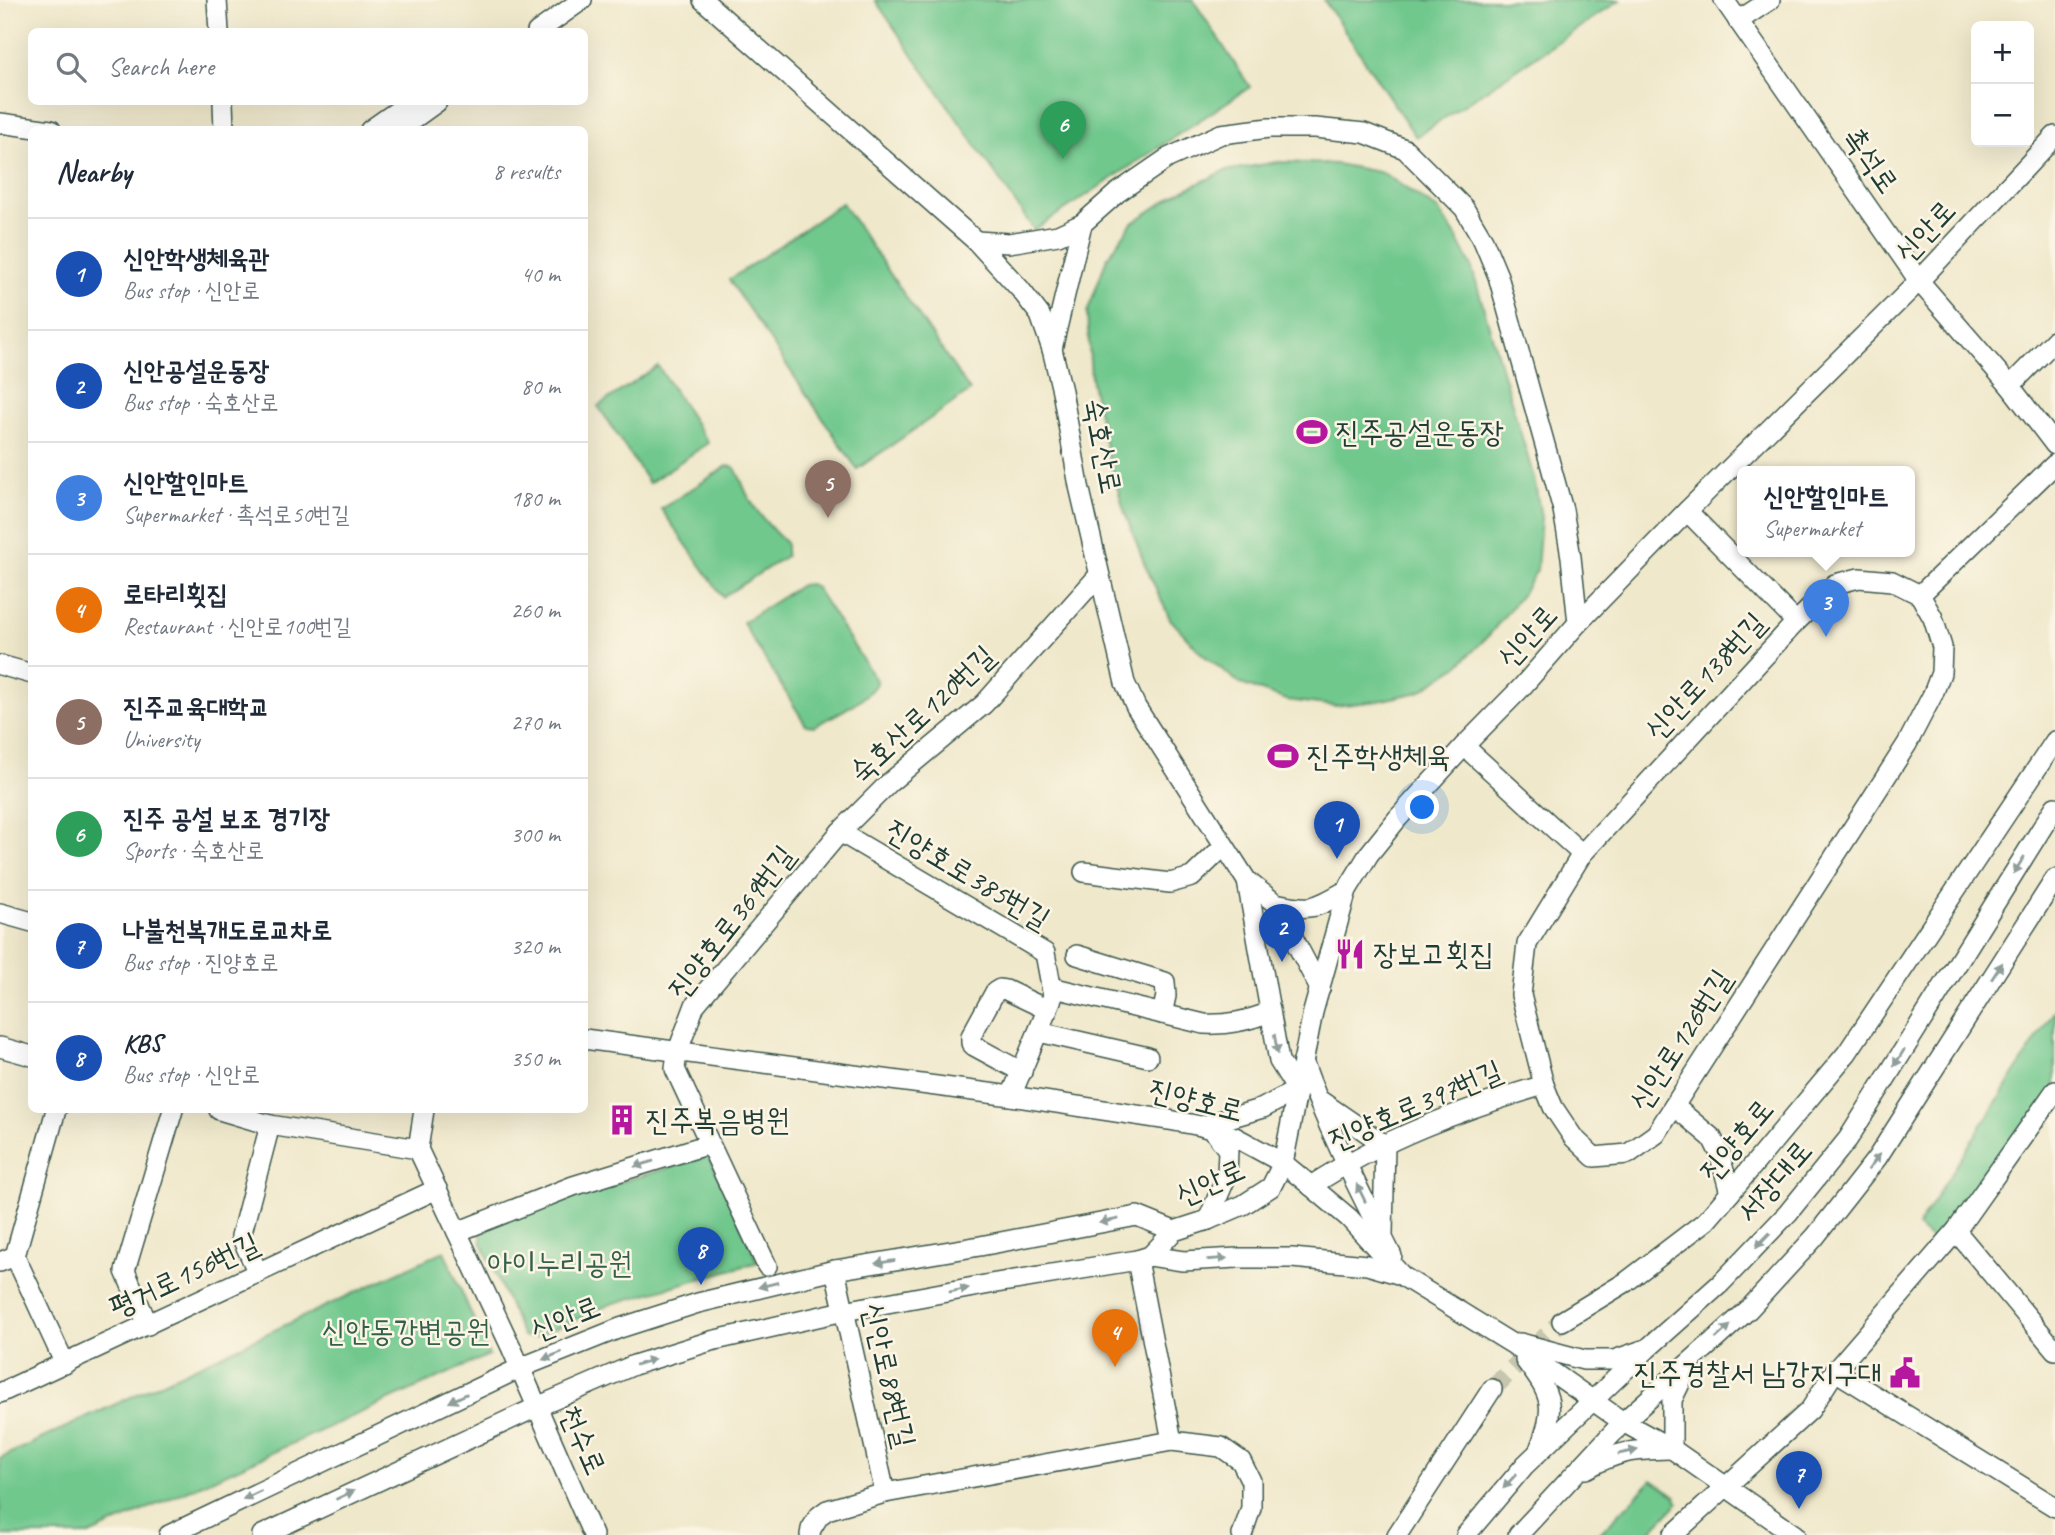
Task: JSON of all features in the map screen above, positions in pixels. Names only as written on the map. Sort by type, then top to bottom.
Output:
[{"type":"street","points":[[217,0],[219,28]]},
{"type":"street","points":[[543,28],[583,0]]},
{"type":"street","name":"숙호산로","points":[[704,0],[976,241],[1040,315],[1052,349],[1099,575],[1125,683],[1136,707],[1247,881],[1275,903],[1320,989]]},
{"type":"street","name":"촉석로","points":[[1724,0],[1919,281],[2010,386],[2055,445]]},
{"type":"street","points":[[1738,21],[1770,0]]},
{"type":"street","points":[[223,105],[225,126]]},
{"type":"street","points":[[376,126],[406,105]]},
{"type":"street","points":[[404,126],[433,105]]},
{"type":"street","points":[[0,123],[28,127]]},
{"type":"street","points":[[976,241],[1009,243],[1058,235],[1082,224],[1117,193],[1168,158],[1222,134],[1269,128],[1315,128],[1364,133],[1405,149],[1464,208],[1483,240],[1498,276],[1563,510],[1578,623]]},
{"type":"street","name":"신안로","points":[[1144,1258],[1174,1231],[1243,1205],[1271,1187],[1283,1163],[1303,1061],[1347,890],[1369,855],[1398,818],[1521,688],[1578,623],[1919,281],[2055,135]]},
{"type":"street","points":[[1052,349],[1082,224]]},
{"type":"street","points":[[2010,386],[2055,340]]},
{"type":"street","points":[[1796,622],[1835,584],[1859,578],[1892,581],[1920,595],[2055,464]]},
{"type":"street","name":"신안로138번길","points":[[1582,854],[1796,622],[1687,511]]},
{"type":"street","name":"숙호산로120번길","points":[[840,832],[889,783],[984,704],[1099,575]]},
{"type":"street","name":"신안로126번길","points":[[1582,854],[1528,944],[1521,995],[1544,1085],[1553,1107],[1573,1138],[1594,1157],[1628,1154],[1657,1133],[1907,744],[1941,673],[1942,647],[1933,618],[1920,595]]},
{"type":"street","points":[[0,665],[28,673]]},
{"type":"street","name":"진양호로","points":[[1562,1321],[1646,1267],[1706,1221],[1730,1193],[1847,1053],[2055,741]]},
{"type":"street","points":[[1464,746],[1582,854]]},
{"type":"street","name":"서장대로","points":[[1466,1535],[1502,1490],[1538,1453],[1721,1283],[1788,1213],[1849,1139],[2055,807]]},
{"type":"street","name":"진양호로385번길","points":[[840,832],[1045,953],[1053,996],[1011,1096]]},
{"type":"street","name":"진양호로369번길","points":[[677,1053],[695,1005],[840,832]]},
{"type":"street","points":[[1084,872],[1170,883],[1192,877],[1224,846]]},
{"type":"street","points":[[1518,1535],[1623,1422],[1748,1310],[1815,1237],[1877,1158],[2055,879]]},
{"type":"street","points":[[1208,1220],[1227,1175],[1228,1150],[1207,1128],[1263,1108],[1297,1090],[1279,1062],[1247,881]]},
{"type":"street","points":[[1275,903],[1307,910],[1347,890]]},
{"type":"street","points":[[0,914],[28,921]]},
{"type":"street","points":[[1077,956],[1165,982],[1166,996],[1162,1014]]},
{"type":"street","points":[[1051,987],[1204,1024],[1224,1025],[1270,1012]]},
{"type":"street","points":[[1022,1072],[974,1046],[971,1036],[995,992],[1000,989],[1048,1010]]},
{"type":"street","points":[[1039,1032],[1148,1057]]},
{"type":"street","name":"진양호로","points":[[588,1040],[1011,1096],[1207,1128],[1236,1137],[1283,1163],[1311,1185],[1349,1218],[1402,1276],[1508,1341],[1623,1422],[1672,1449],[1795,1535]]},
{"type":"street","points":[[0,1047],[28,1055]]},
{"type":"street","points":[[677,1053],[675,1069],[767,1266]]},
{"type":"street","points":[[1303,1061],[1316,1098],[1402,1276]]},
{"type":"street","name":"진양호로397번길","points":[[1311,1185],[1346,1163],[1480,1104],[1544,1085]]},
{"type":"street","points":[[1672,1535],[1810,1410],[1836,1371],[1956,1231],[2055,1091]]},
{"type":"street","points":[[1316,1098],[1385,1145],[1383,1238]]},
{"type":"street","points":[[1674,1106],[1713,1138],[1730,1193]]},
{"type":"street","points":[[56,1113],[7,1259],[65,1364]]},
{"type":"street","points":[[148,1325],[124,1271],[172,1113]]},
{"type":"street","points":[[229,1113],[270,1125],[418,1149],[424,1113]]},
{"type":"street","points":[[258,1273],[241,1236],[270,1125]]},
{"type":"street","points":[[457,1232],[573,1186],[709,1144]]},
{"type":"street","name":"천수로","points":[[418,1149],[520,1368],[593,1535]]},
{"type":"street","name":"평거로156번길","points":[[0,1393],[437,1189]]},
{"type":"street","name":"신안로","points":[[169,1535],[520,1368],[620,1328],[685,1308],[835,1270],[1136,1216],[1174,1231]]},
{"type":"street","points":[[1956,1231],[2055,1350]]},
{"type":"street","points":[[262,1535],[537,1407],[634,1365],[711,1341],[844,1311],[1144,1258],[1183,1261],[1292,1258],[1367,1265],[1402,1276]]},
{"type":"street","points":[[1144,1258],[1172,1441]]},
{"type":"street","name":"신안로88번길","points":[[835,1270],[885,1493]]},
{"type":"street","points":[[1508,1341],[1584,1360],[1614,1360],[1647,1349]]},
{"type":"street","points":[[1508,1341],[1543,1384],[1549,1400],[1550,1420],[1538,1453]]},
{"type":"street","points":[[1567,1480],[1605,1458],[1629,1450],[1672,1449],[1672,1400],[1689,1363]]},
{"type":"street","points":[[1836,1371],[2055,1507]]},
{"type":"street","points":[[1397,1535],[1492,1390]]},
{"type":"street","name":"신안로88번길","points":[[810,1535],[819,1516],[827,1510],[885,1493],[1172,1441],[1221,1447],[1241,1461],[1251,1480],[1251,1508],[1242,1535]]},
{"type":"green space","points":[[875,0],[1193,0],[1250,87],[1034,230]]},
{"type":"green space","points":[[1324,0],[1620,0],[1416,137]]},
{"type":"green space","name":"진주공설운동장","points":[[1277,162],[1337,164],[1383,173],[1438,210],[1471,265],[1534,478],[1541,517],[1537,570],[1525,590],[1490,634],[1457,667],[1419,692],[1378,701],[1335,706],[1287,700],[1241,684],[1202,654],[1170,619],[1124,510],[1107,452],[1091,378],[1087,313],[1107,258],[1132,223],[1178,193],[1225,171]]},
{"type":"green space","points":[[842,203],[970,391],[857,469],[729,280]]},
{"type":"green space","points":[[658,366],[708,443],[649,483],[598,406]]},
{"type":"green space","points":[[727,466],[734,467],[757,511],[786,543],[786,556],[723,597],[661,509]]},
{"type":"green space","points":[[801,585],[815,586],[877,682],[858,701],[815,726],[806,725],[743,622]]},
{"type":"green space","points":[[2055,1010],[2055,1087],[1945,1251],[1917,1227]]},
{"type":"green space","name":"아이누리공원","points":[[709,1156],[758,1262],[611,1304],[536,1337],[523,1337],[481,1241],[482,1228],[586,1192]]},
{"type":"green space","name":"신안동강변공원","points":[[444,1251],[489,1355],[89,1535],[0,1535],[0,1458]]},
{"type":"green space","points":[[1652,1480],[1676,1496],[1678,1503],[1647,1535],[1598,1535]]},
{"type":"tunnel","points":[[1492,1389],[1562,1321]]},
{"type":"place","name":"진주 공설 보조 경기장","points":[[1063,159]]},
{"type":"place","name":"진주공설운동장","points":[[1312,432]]},
{"type":"place","name":"진주교육대학교","points":[[828,518]]},
{"type":"place","name":"신안할인마트","points":[[1826,637]]},
{"type":"place","name":"진주학생체육","points":[[1283,756]]},
{"type":"place","name":"신안학생체육관","points":[[1337,859]]},
{"type":"place","name":"장보고횟집","points":[[1350,954]]},
{"type":"place","name":"신안공설운동장","points":[[1282,962]]},
{"type":"place","name":"진주복음병원","points":[[622,1120]]},
{"type":"place","name":"KBS","points":[[701,1285]]},
{"type":"place","name":"로타리횟집","points":[[1115,1367]]},
{"type":"place","name":"진주경찰서 남강지구대","points":[[1905,1373]]},
{"type":"place","name":"나불천복개도로교차로","points":[[1799,1509]]}]
